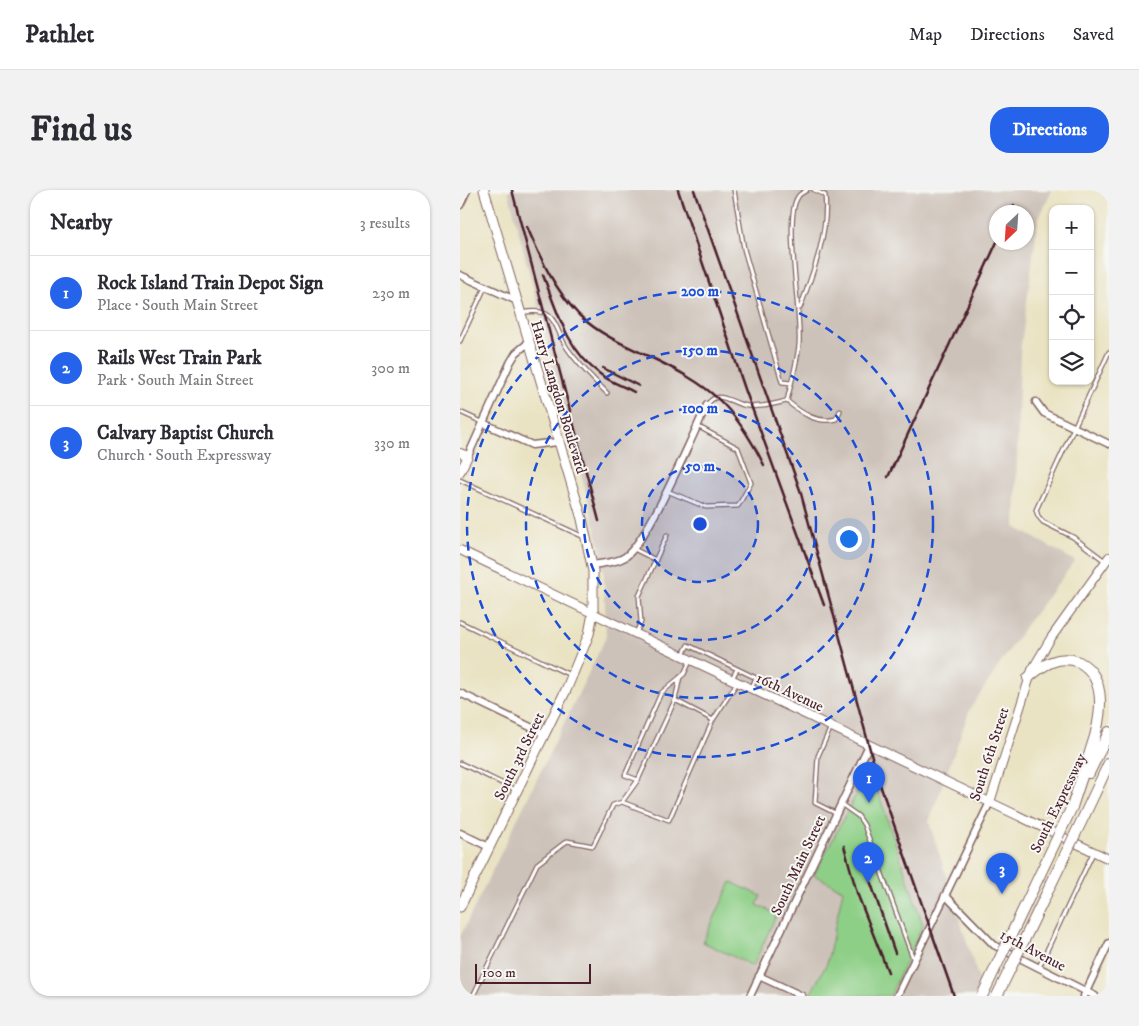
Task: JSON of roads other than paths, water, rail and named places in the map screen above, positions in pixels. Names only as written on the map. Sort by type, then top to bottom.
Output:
[{"type":"main road","name":"Harry Langdon Boulevard","points":[[484,190],[519,314],[587,537],[592,565],[593,613]]},
{"type":"main road","name":"South 3rd Street","points":[[460,905],[573,676],[589,634],[593,613]]},
{"type":"main road","points":[[1028,678],[1050,662],[1069,660],[1089,667],[1097,675],[1104,689],[1103,712],[1072,807]]},
{"type":"main road","name":"South Expressway","points":[[982,996],[1109,732]]},
{"type":"main road","name":"South Expressway","points":[[997,996],[1109,763]]},
{"type":"street","points":[[460,205],[467,190]]},
{"type":"street","points":[[460,275],[515,300]]},
{"type":"street","points":[[460,472],[464,455],[483,423],[510,363],[516,353],[528,343]]},
{"type":"street","points":[[1036,402],[1044,413],[1109,444]]},
{"type":"street","points":[[592,565],[617,560],[633,549],[642,539],[707,405]]},
{"type":"street","points":[[483,423],[532,445],[558,442]]},
{"type":"street","name":"16th Avenue","points":[[460,550],[1109,859]]},
{"type":"street","name":"South 6th Street","points":[[897,996],[990,802],[1028,678],[1044,648],[1107,559]]},
{"type":"street","points":[[460,693],[545,734]]},
{"type":"street","name":"South Main Street","points":[[750,996],[869,745]]},
{"type":"street","points":[[460,833],[489,847]]},
{"type":"street","name":"15th Avenue","points":[[945,895],[994,945],[1085,994],[1095,996]]},
{"type":"street","points":[[1085,994],[1109,943]]},
{"type":"street","points":[[759,976],[802,996]]},
{"type":"lane","points":[[734,190],[744,249],[782,382],[791,383]]},
{"type":"lane","points":[[787,401],[799,345],[800,308],[794,267],[792,219],[797,197],[807,190]]},
{"type":"lane","points":[[800,308],[815,268],[826,210],[824,195],[814,190]]},
{"type":"lane","points":[[460,341],[485,286]]},
{"type":"lane","points":[[519,314],[534,311],[544,313],[551,318],[558,325],[568,350],[607,393]]},
{"type":"lane","points":[[1107,559],[1043,522],[1038,516],[1038,502],[1109,352]]},
{"type":"lane","points":[[707,405],[717,397],[728,398],[743,406],[771,405],[787,401]]},
{"type":"lane","points":[[787,401],[795,408],[824,422],[836,420],[840,411]]},
{"type":"lane","points":[[460,412],[483,423]]},
{"type":"lane","points":[[665,491],[706,507],[738,506],[751,482],[738,448],[697,426]]},
{"type":"lane","points":[[460,480],[587,537]]},
{"type":"lane","points":[[636,634],[641,622],[639,596],[667,534]]},
{"type":"lane","points":[[633,549],[656,560]]},
{"type":"lane","points":[[460,622],[573,676]]},
{"type":"lane","points":[[682,656],[688,645],[756,678],[751,689]]},
{"type":"lane","points":[[473,996],[536,864],[567,842],[593,846],[613,805],[622,802],[638,780],[675,700],[680,677],[690,660]]},
{"type":"lane","points":[[622,802],[669,820],[713,720],[734,681],[737,669]]},
{"type":"lane","points":[[638,780],[625,774],[660,693],[680,677]]},
{"type":"lane","points":[[675,700],[713,720]]},
{"type":"lane","points":[[831,727],[818,756],[815,803],[836,814]]},
{"type":"lane","points":[[460,763],[518,790]]},
{"type":"lane","points":[[841,804],[858,816],[864,825],[914,961]]},
{"type":"lane","points":[[1038,969],[1094,852]]},
{"type":"railway","points":[[512,190],[599,521]]},
{"type":"railway","points":[[678,190],[745,389],[824,605]]},
{"type":"railway","points":[[694,190],[800,490],[878,779],[954,996]]},
{"type":"railway","points":[[527,227],[555,284],[579,315],[603,333],[669,366],[717,398],[741,426],[764,465]]},
{"type":"railway","points":[[888,477],[993,250]]},
{"type":"railway","points":[[543,275],[558,316],[571,342],[579,353],[604,377],[634,392]]},
{"type":"railway","points":[[603,368],[639,386]]},
{"type":"railway","points":[[844,846],[857,893],[888,972]]},
{"type":"railway","points":[[865,866],[895,953]]},
{"type":"place","name":"Rock Island Train Depot Sign","points":[[869,803]]},
{"type":"place","name":"Rails West Train Park","points":[[868,883]]},
{"type":"place","name":"Calvary Baptist Church","points":[[1002,894]]}]
